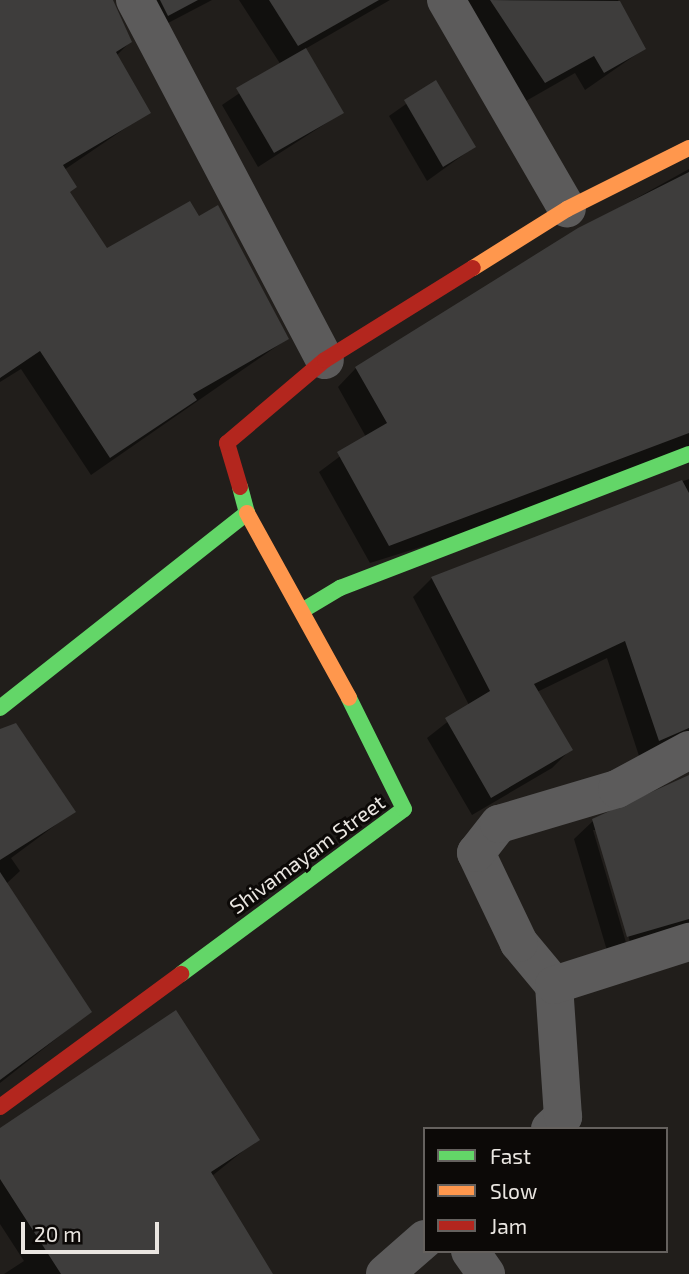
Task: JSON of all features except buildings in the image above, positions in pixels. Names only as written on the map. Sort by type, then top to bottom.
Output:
[{"type":"street","points":[[135,0],[325,360],[568,209],[689,148]]},
{"type":"street","points":[[446,0],[568,209]]},
{"type":"street","name":"Shivamayam Street","points":[[0,1107],[404,809],[305,609],[247,513],[227,443],[325,360]]},
{"type":"street","points":[[305,609],[340,588],[689,454]]},
{"type":"street","points":[[0,708],[247,513]]},
{"type":"street","points":[[552,1127],[563,1117],[554,985],[519,943],[475,853],[499,824],[617,789],[689,750]]},
{"type":"street","points":[[554,985],[689,942]]},
{"type":"street","points":[[385,1274],[423,1241]]},
{"type":"street","points":[[471,1253],[486,1274]]},
{"type":"traffic: fast","points":[[305,609],[340,588],[689,454]]},
{"type":"traffic: fast","points":[[0,708],[247,513],[240,487]]},
{"type":"traffic: fast","points":[[181,974],[404,809],[349,698]]},
{"type":"traffic: slow","points":[[473,268],[567,209],[689,148]]},
{"type":"traffic: slow","points":[[247,513],[349,698]]},
{"type":"traffic: jam","points":[[240,487],[227,443],[325,360],[473,268]]},
{"type":"traffic: jam","points":[[0,1107],[181,974]]}]
